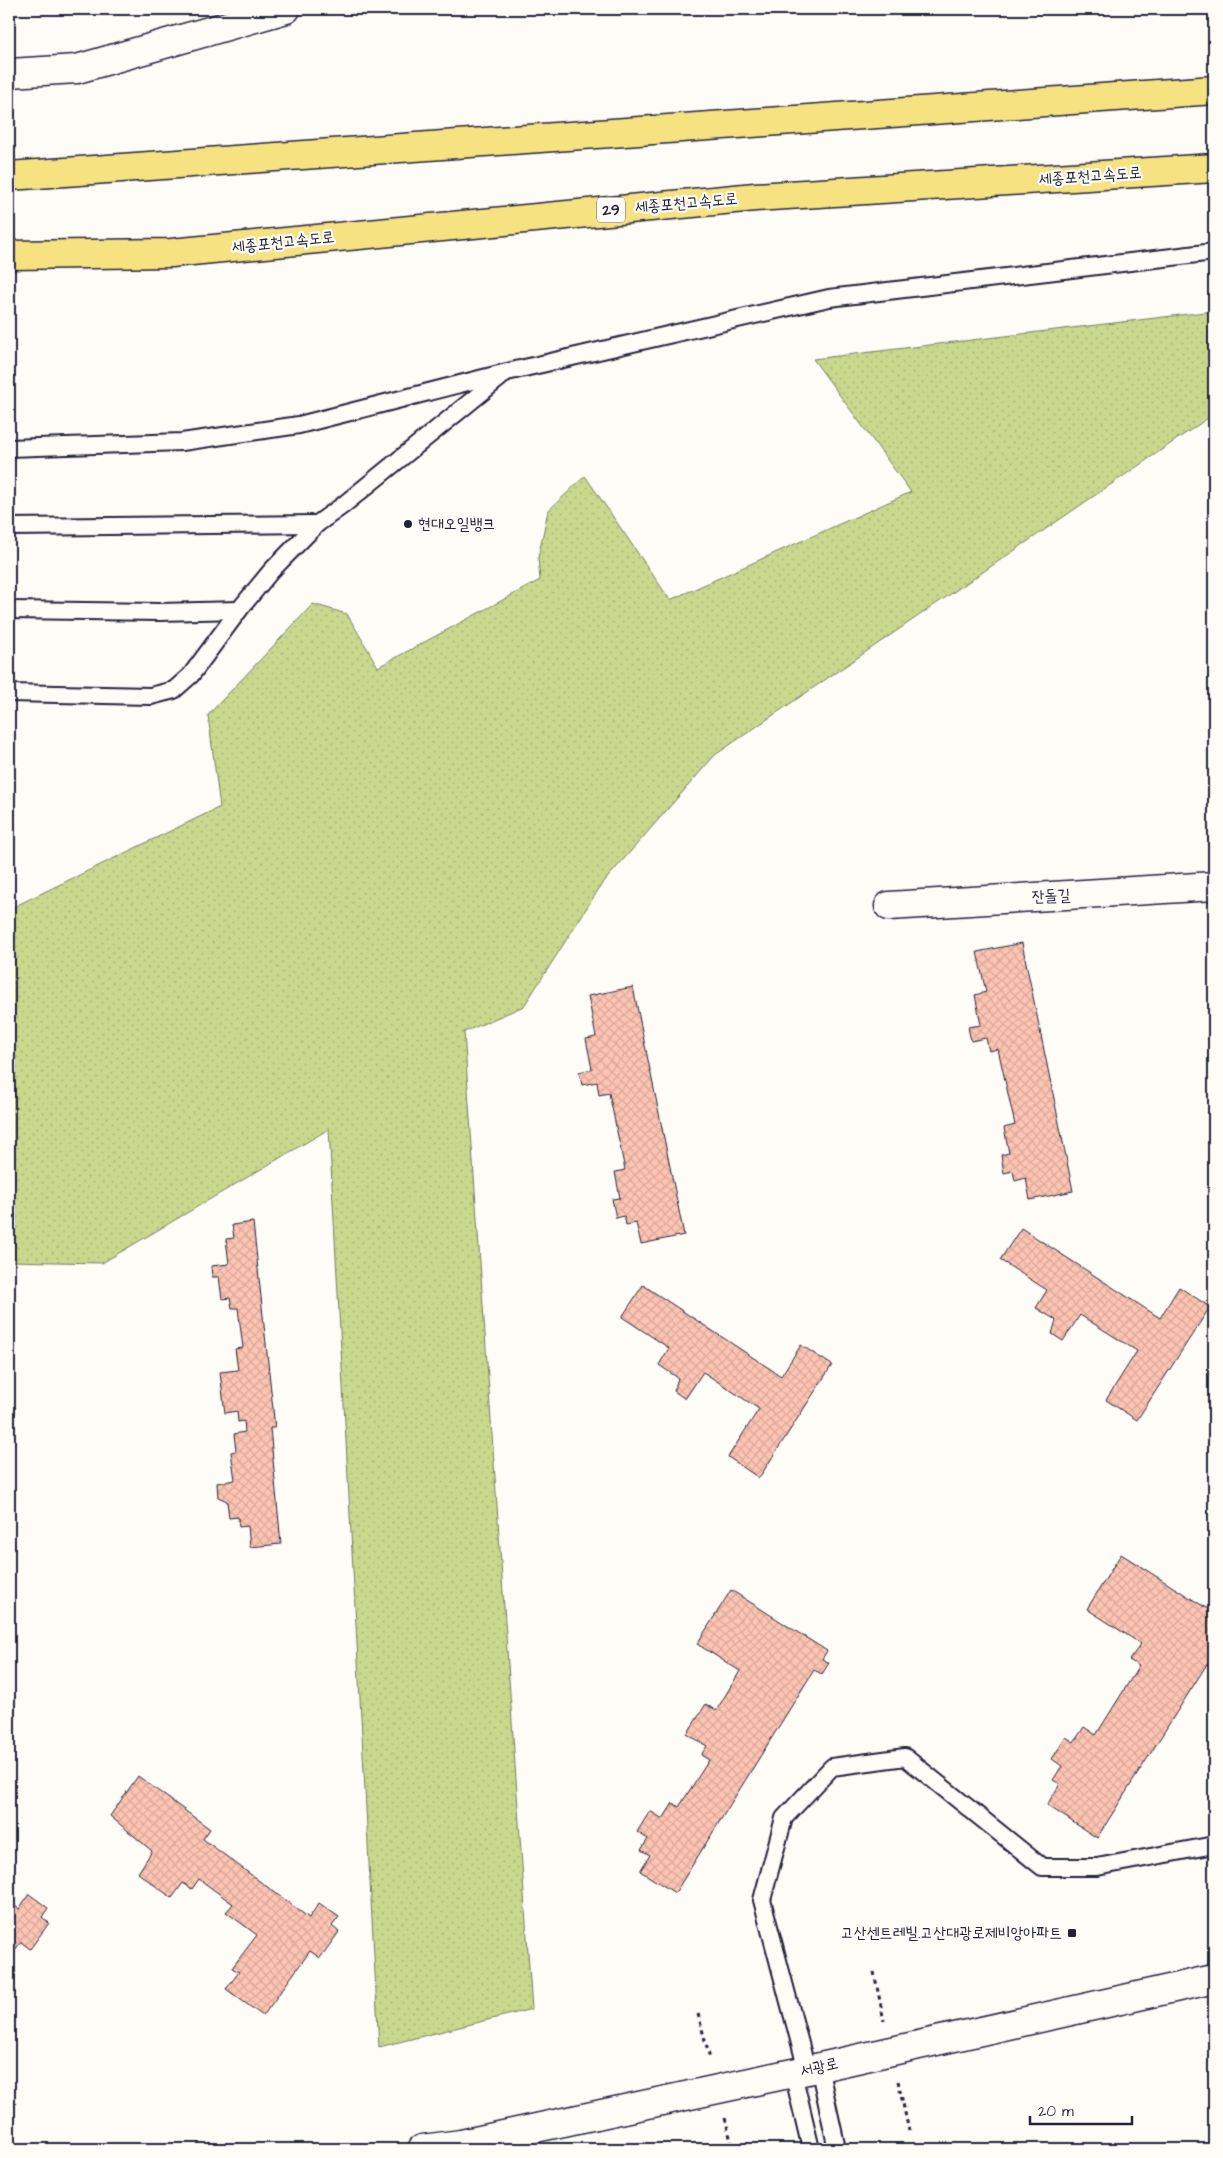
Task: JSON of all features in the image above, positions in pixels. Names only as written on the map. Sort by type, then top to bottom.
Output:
[{"type":"highway","points":[[9,176],[1214,90]]},
{"type":"highway","name":"세종포천고속도로","points":[[9,255],[170,253],[755,197],[1214,168]]},
{"type":"street","points":[[9,73],[77,69],[286,9]]},
{"type":"street","name":"잔돌길","points":[[889,906],[1214,886]]},
{"type":"street","name":"서광로","points":[[422,2149],[461,2144],[806,2070],[1214,1979]]},
{"type":"lane","points":[[9,448],[182,442],[298,425],[507,372],[829,298],[1214,252]]},
{"type":"lane","points":[[9,693],[151,696],[174,690],[192,675],[239,610],[271,571],[317,524],[507,372]]},
{"type":"lane","points":[[9,527],[317,524]]},
{"type":"lane","points":[[9,610],[160,612],[239,610]]},
{"type":"lane","points":[[837,2149],[806,2070],[762,1900],[784,1818],[832,1767],[906,1757],[1042,1867],[1097,1867],[1214,1846]]},
{"type":"lane","points":[[806,2070],[811,2149]]},
{"type":"green space","points":[[1214,311],[1214,414],[715,755],[602,884],[524,1006],[464,1032],[532,2009],[379,2047],[329,1129],[102,1263],[9,1261],[9,909],[220,807],[208,715],[313,604],[347,614],[378,667],[540,580],[538,558],[548,511],[585,476],[670,600],[911,492],[813,359]]},
{"type":"building","points":[[1022,943],[1073,1191],[1030,1200],[1026,1178],[1015,1181],[1013,1171],[1004,1173],[1001,1155],[1009,1153],[1004,1128],[1015,1125],[998,1049],[989,1051],[986,1038],[971,1041],[968,1027],[981,1025],[975,995],[986,992],[977,952]]},
{"type":"building","points":[[633,987],[684,1235],[641,1244],[636,1223],[626,1225],[624,1216],[616,1218],[612,1199],[620,1198],[615,1172],[625,1170],[609,1093],[599,1095],[597,1082],[582,1085],[579,1072],[592,1069],[586,1039],[596,1037],[588,996]]},
{"type":"building","points":[[253,1222],[275,1428],[270,1428],[281,1544],[250,1547],[248,1526],[239,1527],[238,1517],[229,1518],[227,1501],[218,1497],[217,1483],[235,1480],[231,1452],[236,1451],[234,1434],[245,1432],[244,1421],[238,1422],[237,1411],[225,1413],[220,1372],[238,1370],[235,1349],[243,1348],[238,1308],[232,1308],[230,1298],[222,1299],[219,1277],[212,1277],[211,1266],[229,1264],[226,1239],[234,1238],[232,1225]]},
{"type":"building","points":[[1021,1228],[1160,1318],[1179,1287],[1210,1307],[1137,1420],[1106,1400],[1137,1351],[1080,1315],[1063,1341],[1052,1334],[1056,1320],[1036,1308],[1047,1290],[1000,1260]]},
{"type":"building","points":[[643,1285],[781,1376],[801,1345],[832,1365],[759,1478],[728,1457],[759,1409],[703,1372],[685,1399],[674,1391],[678,1378],[659,1365],[669,1348],[622,1317]]},
{"type":"building","points":[[1121,1554],[1214,1613],[1214,1653],[1097,1838],[1047,1805],[1060,1784],[1053,1780],[1062,1766],[1052,1759],[1066,1737],[1074,1742],[1084,1727],[1096,1735],[1139,1666],[1129,1660],[1141,1644],[1087,1609]]},
{"type":"building","points":[[731,1590],[827,1651],[822,1659],[829,1663],[822,1674],[814,1670],[675,1893],[640,1871],[650,1855],[641,1850],[648,1839],[637,1832],[650,1811],[663,1819],[673,1803],[679,1807],[709,1760],[701,1755],[707,1746],[687,1734],[706,1704],[716,1711],[740,1671],[697,1644]]},
{"type":"building","points":[[138,1776],[210,1829],[203,1839],[309,1918],[319,1903],[339,1917],[332,1926],[339,1932],[320,1958],[310,1951],[263,2016],[226,1989],[239,1972],[232,1968],[257,1935],[226,1912],[233,1904],[199,1879],[192,1889],[183,1883],[172,1898],[138,1873],[152,1851],[110,1816]]},
{"type":"building","points":[[29,1894],[48,1908],[42,1917],[49,1923],[30,1949],[21,1942],[9,1958],[9,1901],[19,1909]]},
{"type":"place","name":"현대오일뱅크","points":[[408,524]]},
{"type":"place","name":"고산센트레빌.고산대광로제비앙아파트","points":[[1072,1933]]}]
